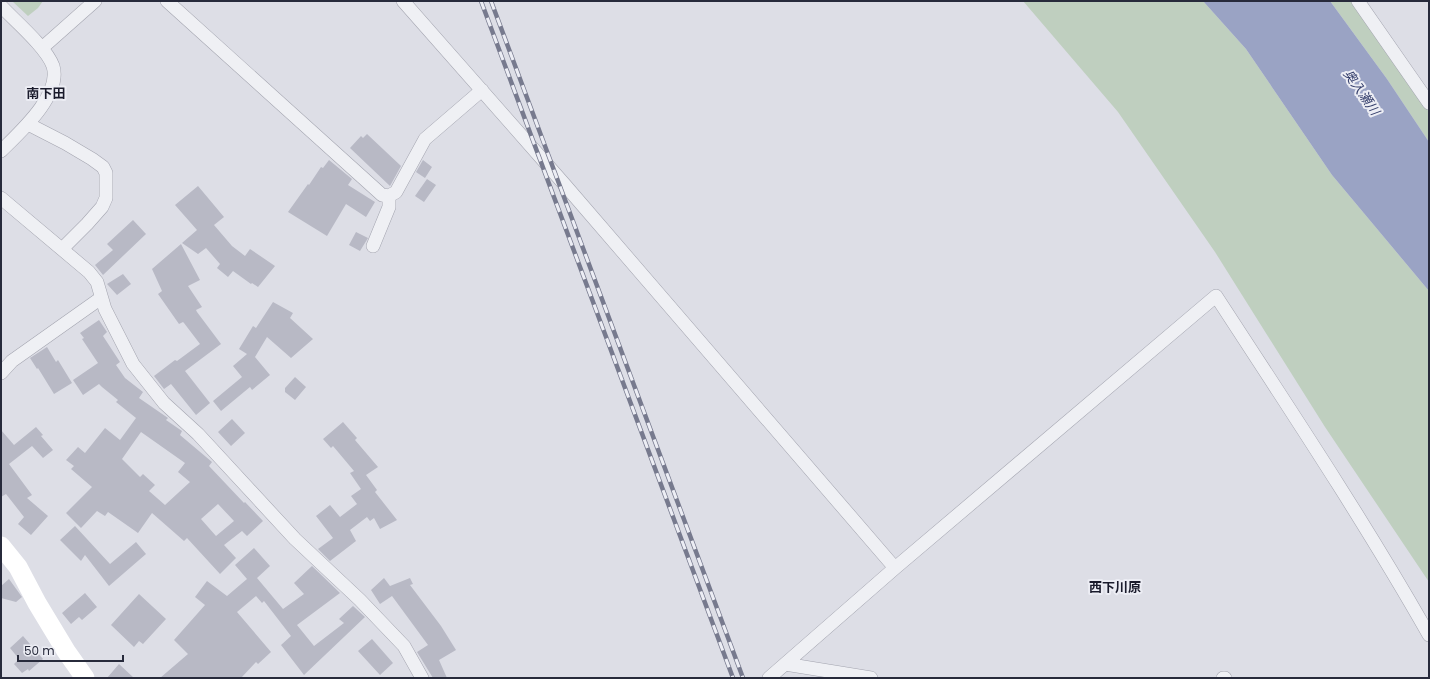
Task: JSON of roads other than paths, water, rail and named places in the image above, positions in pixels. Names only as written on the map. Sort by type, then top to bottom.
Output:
[{"type":"main road","points":[[1,546],[18,567],[37,602],[85,678]]},
{"type":"street","points":[[42,48],[95,1]]},
{"type":"street","points":[[166,1],[382,195],[389,196],[396,192],[425,139],[482,90]]},
{"type":"street","points":[[403,1],[482,90],[895,568]]},
{"type":"street","points":[[1358,1],[1429,103]]},
{"type":"street","points":[[1,6],[42,48],[52,65],[54,77],[53,86],[28,124],[1,151]]},
{"type":"street","points":[[28,124],[92,159],[102,167],[106,173],[106,198],[102,207],[62,249]]},
{"type":"street","points":[[374,246],[389,206],[389,196]]},
{"type":"street","points":[[1,198],[89,272],[97,282],[105,308],[133,364],[164,404],[198,434],[295,539],[366,606],[404,646],[422,678]]},
{"type":"street","points":[[769,678],[895,568],[1216,296],[1398,580],[1429,635]]},
{"type":"street","points":[[1,373],[12,361],[101,298]]},
{"type":"street","points":[[785,664],[871,678]]},
{"type":"water","name":"奥入瀬川","points":[[1203,1],[1330,1],[1387,79],[1429,142],[1429,291],[1332,175],[1246,49]]},
{"type":"railway","points":[[481,1],[733,678]]},
{"type":"railway","points":[[491,1],[743,678]]},
{"type":"district","name":"南下田","points":[[46,93]]},
{"type":"district","name":"西下川原","points":[[1115,587]]}]
